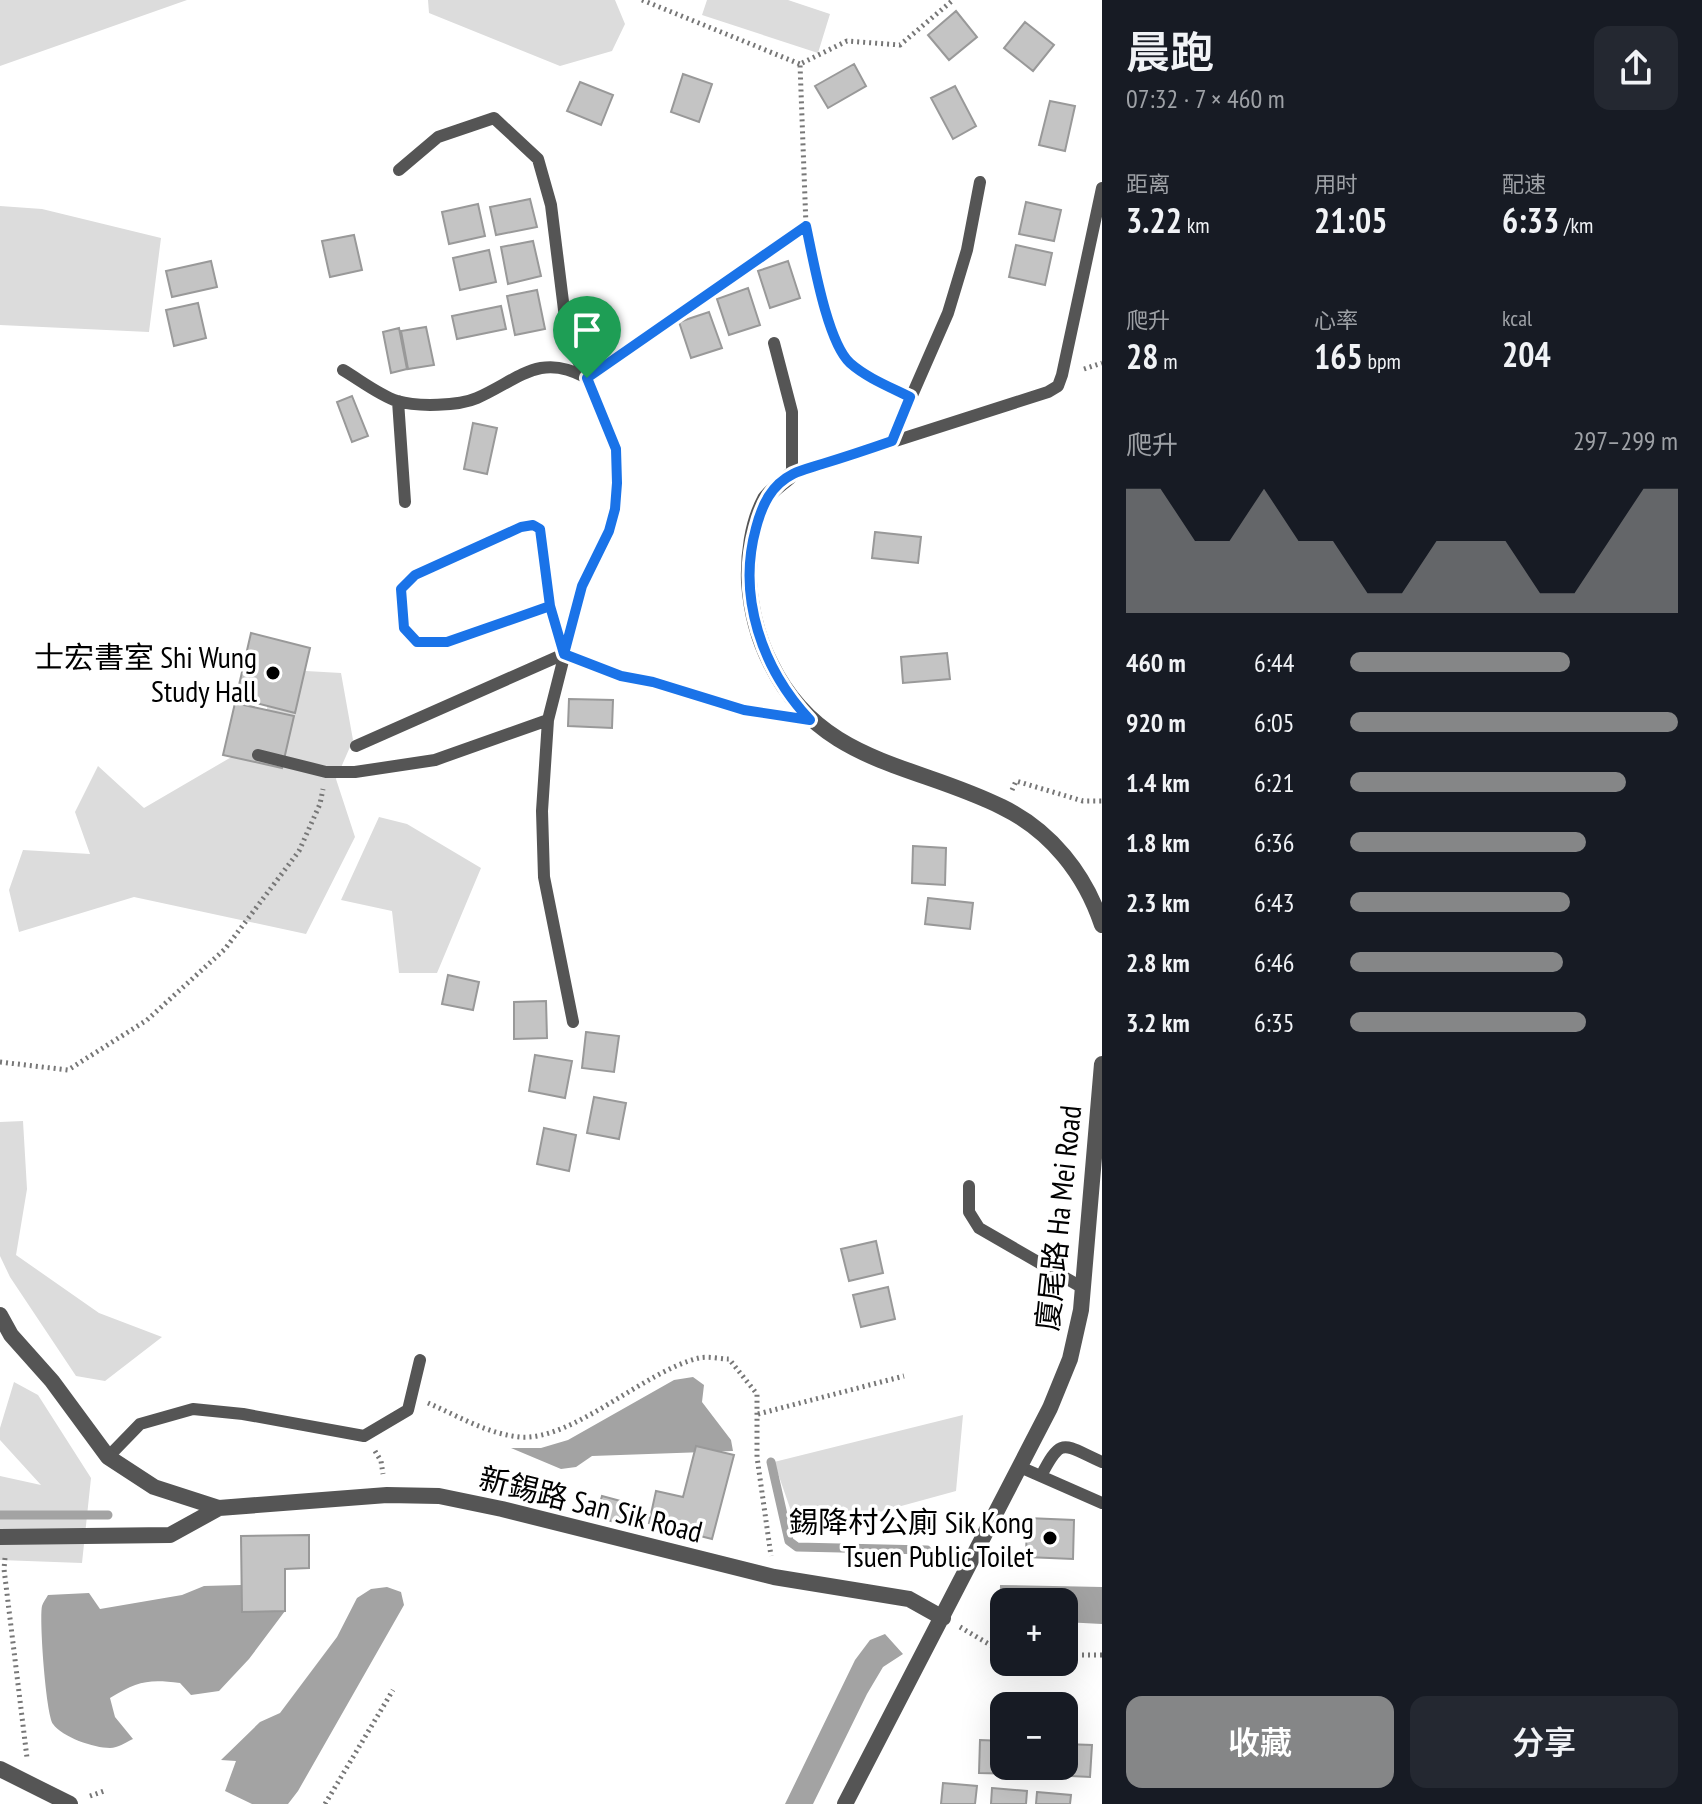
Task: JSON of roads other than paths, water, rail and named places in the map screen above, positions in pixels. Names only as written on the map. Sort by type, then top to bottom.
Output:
[{"type":"street","points":[[792,474],[766,497],[750,555],[750,597],[757,628],[768,659],[791,700],[830,735],[866,754],[1005,809],[1047,838],[1076,869],[1102,925]]},
{"type":"street","name":"廈尾路 Ha Mei Road","points":[[845,1804],[943,1618],[1062,1380],[1076,1335],[1083,1288],[1102,1064]]},
{"type":"street","points":[[0,1315],[6,1335],[52,1381],[108,1457],[154,1487],[219,1508]]},
{"type":"street","name":"新錫路 San Sik Road","points":[[219,1508],[387,1495],[439,1496],[774,1577],[909,1599],[943,1618]]},
{"type":"street","points":[[4,1537],[170,1535],[219,1508]]},
{"type":"street","points":[[0,1769],[70,1804]]},
{"type":"lane","points":[[399,170],[438,137],[494,118],[538,159],[551,205],[568,342],[587,378],[616,449],[616,496],[609,531],[582,586],[548,720],[542,811],[544,877],[573,1022]]},
{"type":"lane","points":[[892,441],[948,313],[967,250],[980,182]]},
{"type":"lane","points":[[774,343],[792,412],[792,474],[1048,392],[1058,386],[1062,375],[1102,188]]},
{"type":"lane","points":[[343,370],[398,401],[438,405],[474,400],[532,369],[546,366],[567,367],[587,378]]},
{"type":"lane","points":[[398,401],[405,502]]},
{"type":"lane","points":[[550,606],[447,642],[417,642],[404,628],[401,589],[415,575],[521,527],[533,525],[540,529],[550,606],[564,654]]},
{"type":"lane","points":[[356,746],[564,654],[621,676],[653,682],[744,710],[810,720]]},
{"type":"lane","points":[[258,755],[326,772],[355,772],[435,760],[548,720]]},
{"type":"lane","points":[[969,1186],[969,1212],[979,1228],[1083,1288]]},
{"type":"lane","points":[[108,1457],[140,1424],[193,1409],[243,1414],[364,1436],[408,1410],[420,1360]]},
{"type":"lane","points":[[1041,1476],[1053,1452],[1059,1447],[1066,1446],[1102,1462]]},
{"type":"lane","points":[[1020,1467],[1102,1503]]},
{"type":"waterway","points":[[771,1462],[789,1541],[797,1547],[927,1550]]},
{"type":"waterway","points":[[0,1515],[108,1515]]},
{"type":"place","name":"士宏書室 Shi Wung Study Hall","points":[[273,673]]},
{"type":"place","name":"錫降村公廁 Sik Kong Tsuen Public Toilet","points":[[1050,1538]]}]
